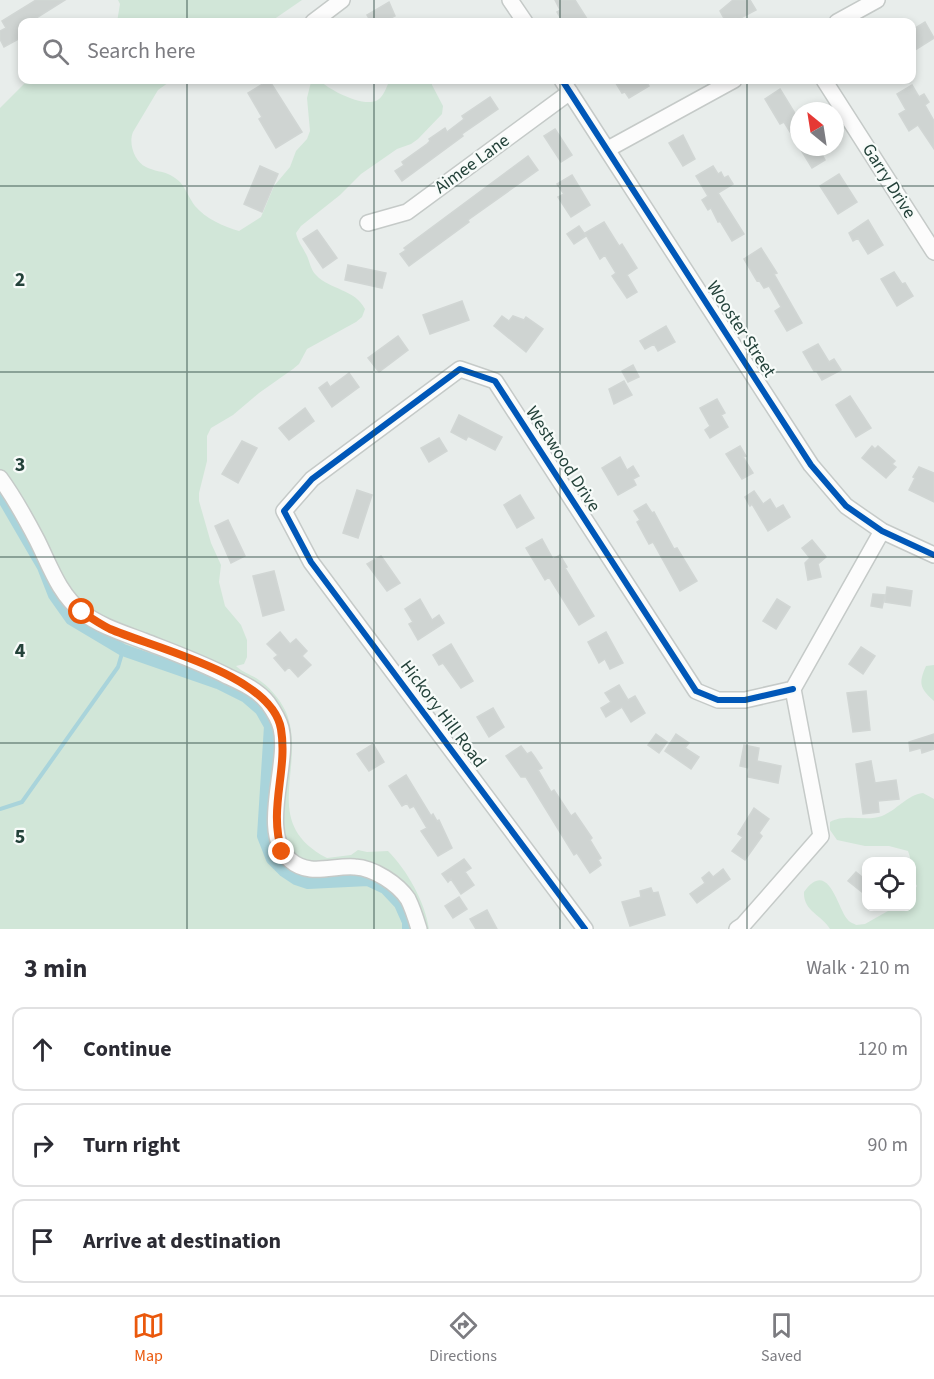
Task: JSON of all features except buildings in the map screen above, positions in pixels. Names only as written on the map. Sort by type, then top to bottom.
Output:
[{"type":"street","points":[[318,18],[342,0]]},
{"type":"street","points":[[510,0],[522,18]]},
{"type":"street","points":[[844,18],[877,0]]},
{"type":"street","points":[[608,149],[727,84]]},
{"type":"street","name":"Garry Drive","points":[[827,84],[934,252]]},
{"type":"street","name":"Wooster Street","points":[[566,86],[811,465],[846,506],[882,531],[934,555]]},
{"type":"street","name":"Aimee Lane","points":[[368,223],[407,212],[566,86]]},
{"type":"street","name":"Westwood Drive","points":[[284,511],[312,479],[460,369],[495,381],[696,691],[718,700],[745,700],[793,689]]},
{"type":"street","points":[[0,478],[34,534],[61,590],[82,612],[108,628],[205,665],[249,687],[268,702],[281,728],[276,810],[277,835],[282,852],[299,866],[310,870],[354,866],[368,868],[390,882],[406,897],[419,929]]},
{"type":"street","name":"Hickory Hill Road","points":[[284,511],[311,562],[585,929]]},
{"type":"street","points":[[737,929],[743,926],[821,836],[793,689],[882,531]]},
{"type":"green space","points":[[118,0],[302,0],[276,18],[118,18],[120,4]]},
{"type":"green space","points":[[24,84],[166,84],[158,90],[133,132],[131,142],[134,152],[142,165],[167,173],[180,182],[195,206],[209,218],[239,231],[261,217],[274,186],[290,167],[296,151],[307,139],[310,131],[307,98],[310,84],[324,84],[340,94],[368,102],[376,101],[381,97],[388,84],[432,84],[443,106],[442,114],[418,139],[397,149],[361,174],[340,195],[301,226],[296,233],[314,273],[328,284],[349,293],[361,302],[365,309],[362,317],[307,349],[299,364],[293,369],[233,415],[211,428],[207,436],[207,461],[199,493],[199,501],[211,543],[221,565],[219,582],[225,606],[241,625],[247,640],[247,657],[244,664],[236,666],[265,685],[286,712],[291,732],[292,753],[290,810],[295,828],[306,844],[327,858],[351,855],[358,850],[388,851],[402,867],[414,887],[424,908],[429,929],[0,929],[0,108]]},
{"type":"green space","points":[[934,665],[934,701],[923,689],[921,682],[926,666]]},
{"type":"green space","points":[[923,793],[934,799],[934,929],[830,929],[810,908],[805,898],[804,892],[820,880],[832,889],[844,915],[856,925],[865,924],[888,911],[916,911],[916,857],[909,857],[908,851],[889,846],[865,846],[837,840],[830,830],[830,822],[842,818],[876,818],[917,794]]},
{"type":"waterway","points":[[0,493],[43,567],[54,595],[71,619],[123,650],[218,683],[246,697],[261,710],[270,726],[263,836],[272,859],[284,871],[308,883],[368,880],[385,888],[400,904],[408,922],[408,929]]},
{"type":"waterway","points":[[0,809],[22,802],[118,667],[123,650]]},
{"type":"cycle path","points":[[565,84],[811,465],[846,506],[882,531],[934,555]]},
{"type":"cycle path","points":[[585,929],[311,562],[284,511],[312,479],[460,369],[495,381],[696,691],[718,700],[745,700],[793,689]]},
{"type":"route","points":[[82,612],[108,628],[205,665],[249,687],[268,702],[281,728],[276,810],[277,835],[282,852]]}]
